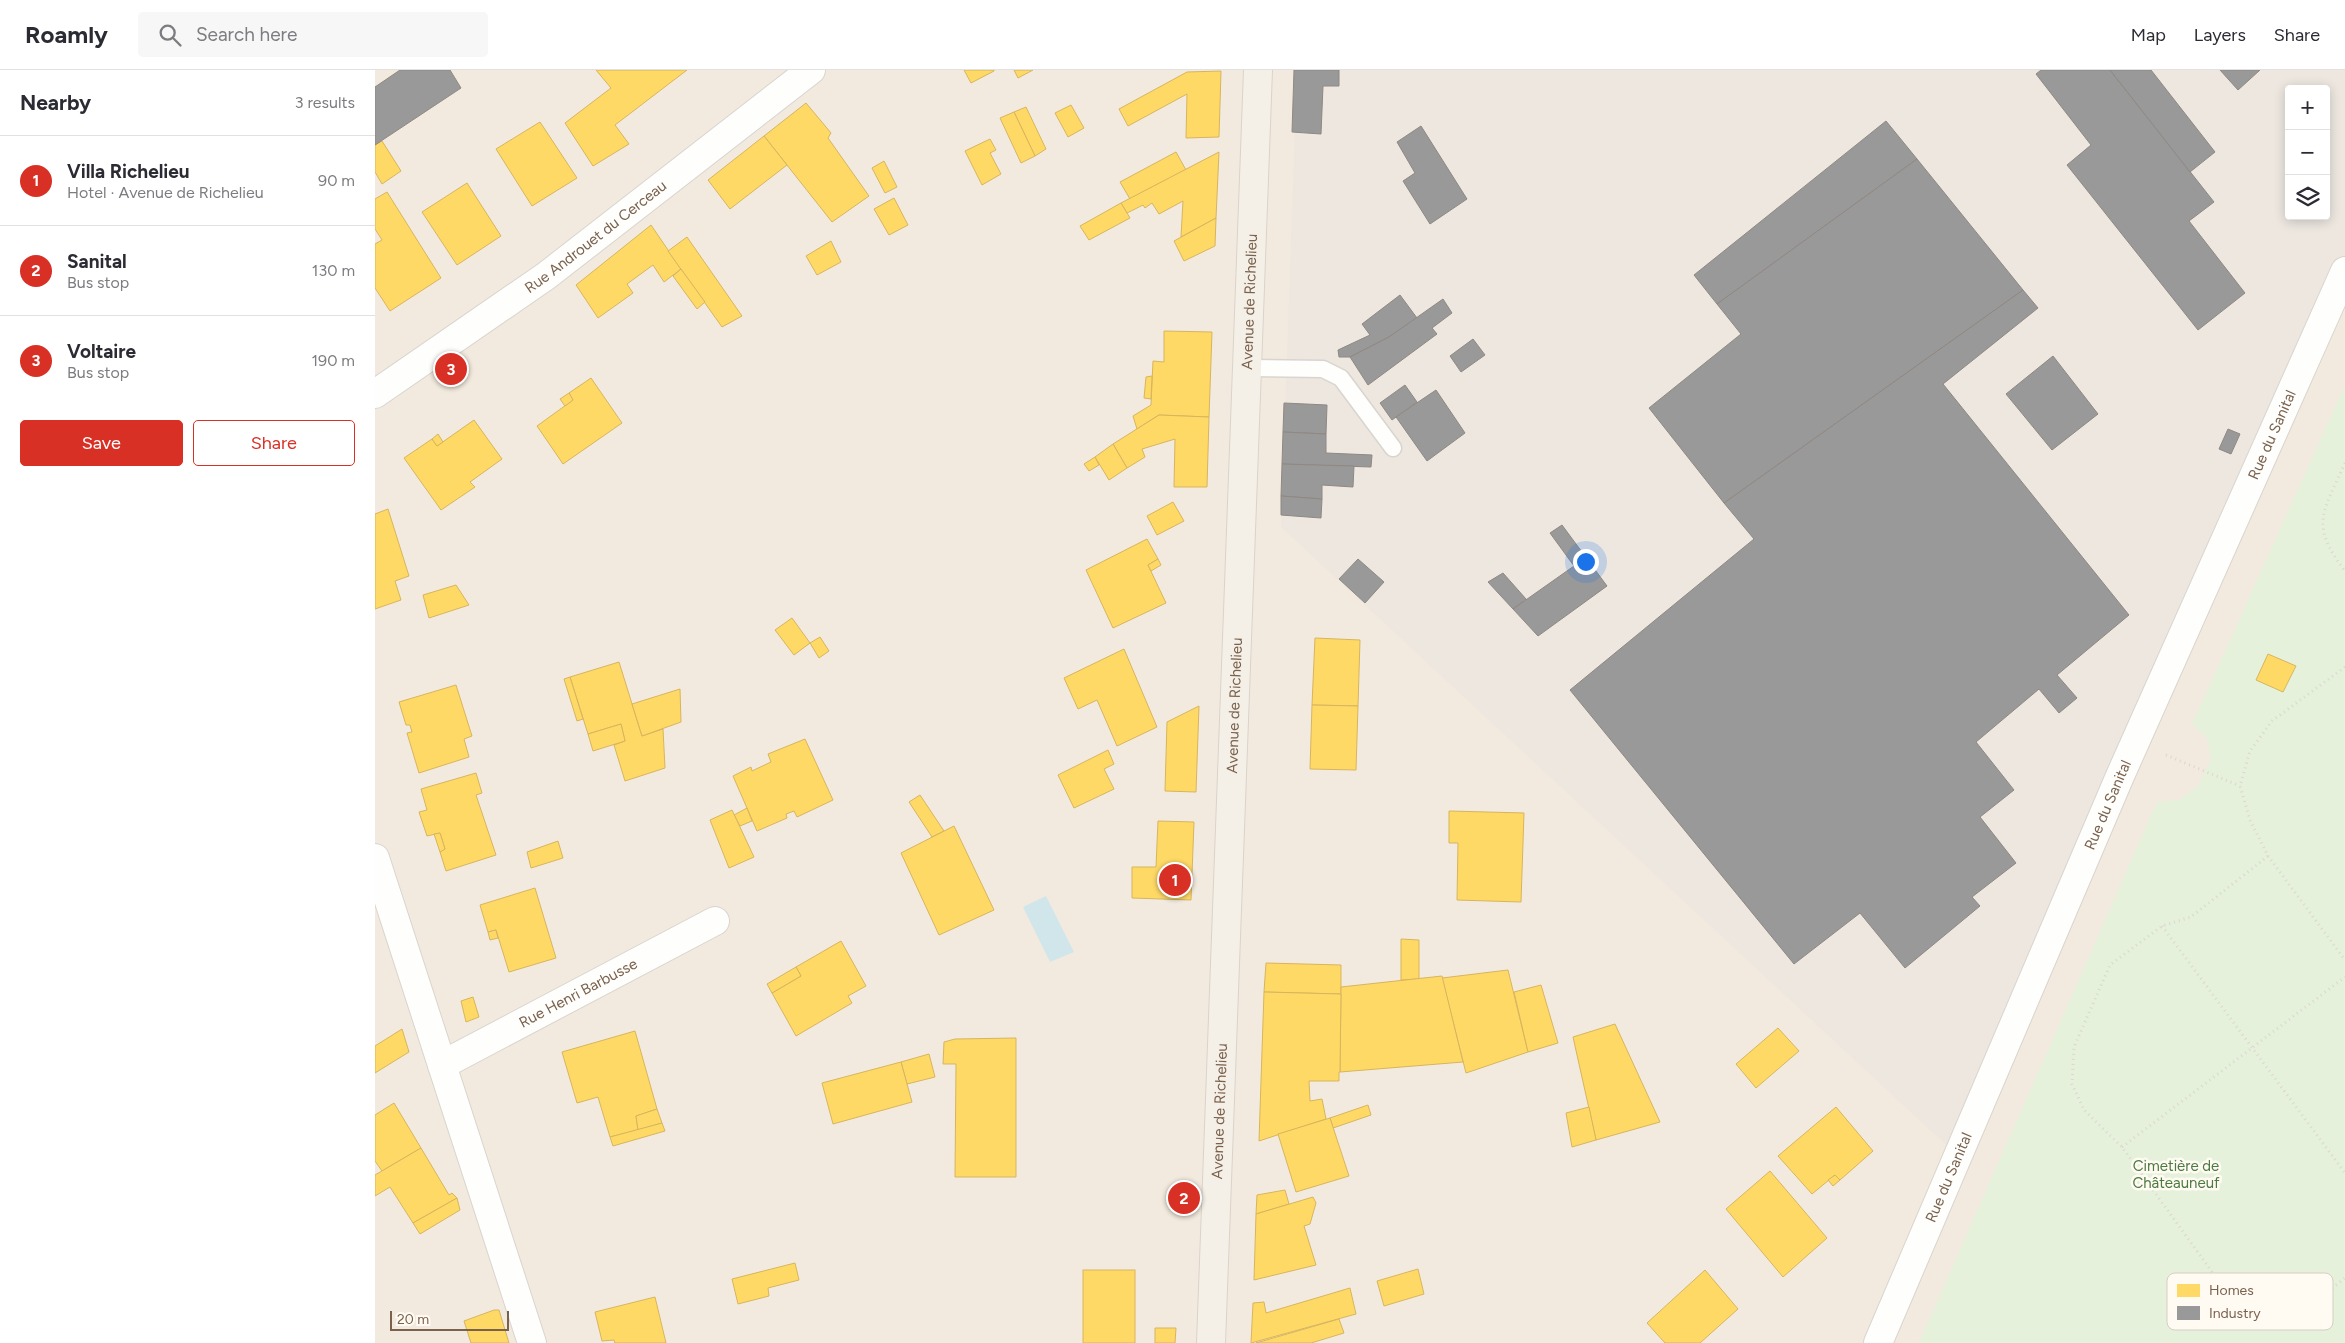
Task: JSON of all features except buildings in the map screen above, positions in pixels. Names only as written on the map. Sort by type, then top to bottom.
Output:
[{"type":"main road","name":"Avenue de Richelieu","points":[[1211,1343],[1258,70]]},
{"type":"street","name":"Rue Androuet du Cerceau","points":[[375,394],[547,276],[811,70]]},
{"type":"street","name":"Rue du Sanital","points":[[1878,1343],[2136,741],[2345,271]]},
{"type":"street","points":[[375,858],[532,1343]]},
{"type":"street","name":"Rue Henri Barbusse","points":[[442,1065],[715,921]]},
{"type":"lane","points":[[1247,368],[1323,369],[1341,378],[1393,448]]},
{"type":"path","points":[[2345,463],[2325,508],[2321,528],[2329,551],[2345,571]]},
{"type":"path","points":[[2345,667],[2272,721],[2251,751],[2240,786],[2250,820],[2268,856],[2345,960]]},
{"type":"path","points":[[2136,741],[2240,786]]},
{"type":"path","points":[[2213,1273],[2121,1147],[2084,1110],[2072,1084],[2074,1047],[2111,965],[2162,926],[2191,917],[2268,856]]},
{"type":"path","points":[[2162,926],[2345,1174]]},
{"type":"path","points":[[2121,1147],[2345,977]]},
{"type":"path","points":[[2333,1287],[2345,1278]]},
{"type":"shaded area","points":[[375,70],[1297,70],[2345,288],[2345,1343],[375,1343]]},
{"type":"shaded area","points":[[1297,70],[2345,70],[2345,288],[1958,1156],[1281,527]]},
{"type":"shaded area","points":[[1046,896],[1074,952],[1050,962],[1023,907]]},
{"type":"green space","name":"Cimetière de Châteauneuf","points":[[2345,385],[2345,1343],[1919,1343],[2157,802],[2179,800],[2198,786],[2211,759],[2207,738],[2192,724]]},
{"type":"place","name":"Voltaire","points":[[451,369]]},
{"type":"place","name":"Villa Richelieu","points":[[1175,880]]},
{"type":"place","name":"Sanital","points":[[1184,1198]]}]
